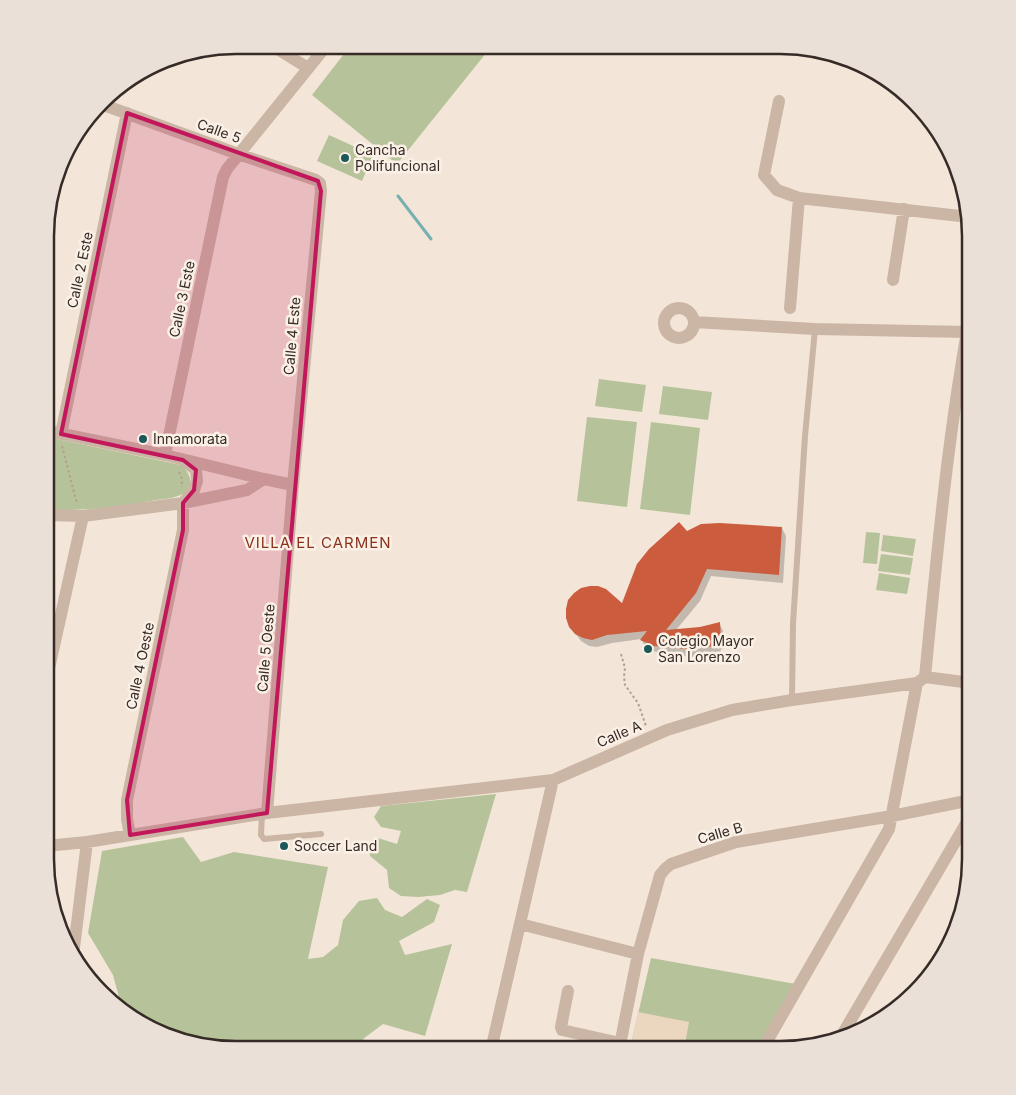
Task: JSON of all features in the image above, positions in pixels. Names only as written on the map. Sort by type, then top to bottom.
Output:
[{"type":"street","points":[[285,54],[308,68]]},
{"type":"street","name":"Calle 3 Este","points":[[165,455],[220,187],[227,169],[238,154],[320,54]]},
{"type":"street","points":[[779,101],[764,168],[764,175],[777,190],[799,198],[961,216]]},
{"type":"street","name":"Calle 5","points":[[108,106],[318,181],[321,191]]},
{"type":"street","name":"Calle 2 Este","points":[[61,434],[127,113]]},
{"type":"street","name":"Calle 4 Este","points":[[294,485],[321,191]]},
{"type":"street","points":[[790,308],[799,198]]},
{"type":"street","points":[[893,280],[904,209]]},
{"type":"street","points":[[694,322],[815,329],[962,332]]},
{"type":"street","points":[[767,1041],[889,829],[921,680],[962,359]]},
{"type":"street","points":[[54,432],[165,455],[181,465],[196,470],[197,481],[194,490],[183,503]]},
{"type":"street","points":[[181,465],[294,485]]},
{"type":"street","points":[[54,514],[80,510],[183,503],[247,490],[264,479]]},
{"type":"street","name":"Calle 5 Oeste","points":[[265,814],[294,485]]},
{"type":"street","name":"Calle 4 Oeste","points":[[130,834],[127,819],[127,800],[183,530],[183,503]]},
{"type":"street","points":[[54,642],[80,510]]},
{"type":"street","name":"Calle A","points":[[54,845],[87,842],[265,814],[553,780],[667,730],[746,706],[921,680],[962,682]]},
{"type":"street","points":[[492,1041],[553,780]]},
{"type":"street","name":"Calle B","points":[[620,1041],[638,954],[660,875],[671,864],[736,842],[892,816],[962,802]]},
{"type":"street","points":[[845,1029],[962,830]]},
{"type":"street","points":[[74,943],[87,842]]},
{"type":"street","points":[[520,924],[638,954]]},
{"type":"street","points":[[568,991],[560,1027],[562,1030],[601,1041]]},
{"type":"lane","points":[[792,700],[794,624],[805,436],[815,329]]},
{"type":"lane","points":[[265,814],[261,836],[264,839],[321,834]]},
{"type":"path","points":[[61,434],[62,445],[80,510]]},
{"type":"path","points":[[177,490],[182,488],[181,465]]},
{"type":"path","points":[[70,505],[80,510]]},
{"type":"path","points":[[622,654],[625,668],[625,685],[638,703],[647,728]]},
{"type":"highlighted area","points":[[127,113],[318,181],[321,191],[267,813],[130,835],[127,800],[183,530],[183,503],[194,490],[196,470],[183,460],[61,434]]},
{"type":"green space","points":[[344,54],[485,54],[397,164],[312,95]]},
{"type":"green space","name":"Cancha Polifuncional","points":[[329,135],[373,155],[362,181],[317,161]]},
{"type":"green space","points":[[599,379],[646,385],[642,412],[595,406]]},
{"type":"green space","points":[[663,386],[712,392],[708,420],[659,414]]},
{"type":"green space","points":[[587,417],[637,422],[627,507],[577,501]]},
{"type":"green space","points":[[651,422],[700,428],[690,515],[640,509]]},
{"type":"green space","points":[[54,438],[181,465],[187,472],[190,480],[187,491],[170,498],[129,505],[54,510]]},
{"type":"green space","points":[[866,532],[880,533],[877,564],[863,563]]},
{"type":"green space","points":[[883,535],[916,539],[913,556],[881,551]]},
{"type":"green space","points":[[881,554],[913,558],[910,575],[878,571]]},
{"type":"green space","points":[[879,573],[910,578],[907,594],[876,590]]},
{"type":"green space","points":[[496,794],[467,892],[455,890],[440,895],[418,897],[401,896],[389,888],[387,870],[370,856],[369,843],[378,838],[397,844],[401,831],[381,827],[374,817],[381,806]]},
{"type":"green space","points":[[183,837],[201,862],[234,852],[328,867],[308,959],[323,957],[338,945],[343,920],[359,901],[377,898],[385,910],[402,917],[427,899],[440,905],[434,922],[399,941],[405,955],[452,944],[425,1036],[383,1024],[363,1039],[365,1041],[224,1041],[188,1035],[155,1023],[120,999],[113,975],[88,933],[102,851]]},
{"type":"green space","points":[[651,958],[796,984],[761,1041],[632,1040]]},
{"type":"shaded area","points":[[638,1012],[689,1022],[686,1041],[632,1040]]},
{"type":"building","points":[[679,522],[687,531],[701,524],[720,523],[782,527],[779,575],[707,569],[696,593],[666,630],[700,627],[720,622],[721,640],[717,641],[716,646],[686,649],[654,646],[640,640],[647,631],[607,635],[592,640],[575,634],[569,627],[566,618],[568,600],[574,593],[581,588],[598,586],[606,589],[622,603],[637,564],[649,549]]},
{"type":"waterway","points":[[398,196],[431,239]]},
{"type":"place","name":"Cancha Polifuncional","points":[[345,158]]},
{"type":"place","name":"Innamorata","points":[[143,439]]},
{"type":"place","name":"Colegio Mayor San Lorenzo","points":[[648,649]]},
{"type":"place","name":"Soccer Land","points":[[284,846]]},
{"type":"district","name":"VILLA EL CARMEN","points":[[318,543]]}]
